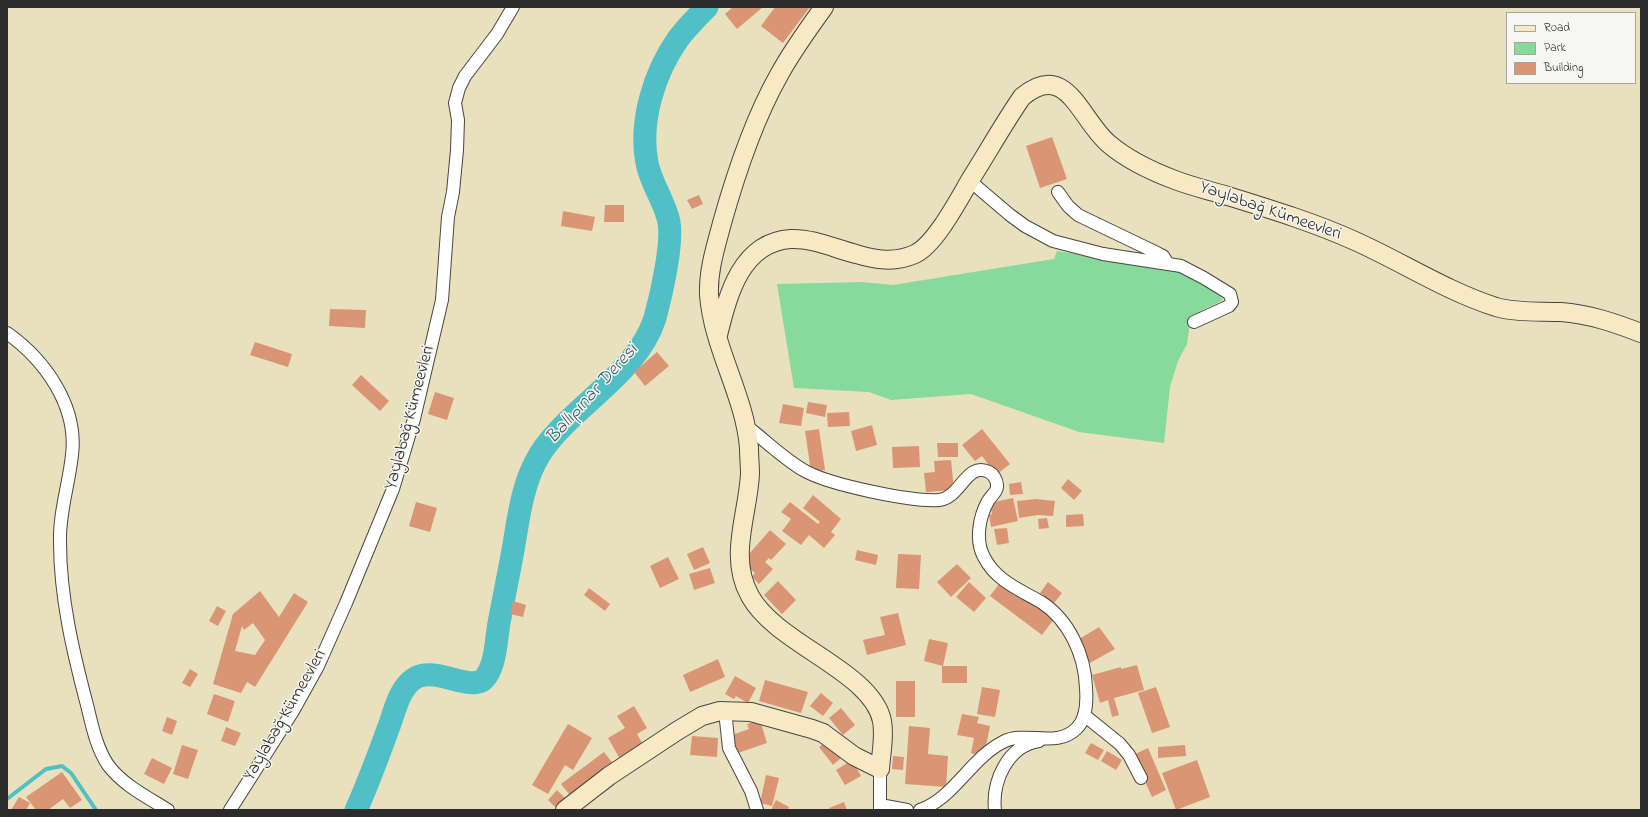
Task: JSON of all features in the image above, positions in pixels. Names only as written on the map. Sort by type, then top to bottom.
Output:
[{"type":"street","name":"Yaylabağ Kümeevleri","points":[[230,810],[293,711],[318,666],[346,603],[393,489],[414,419],[442,300],[446,230],[457,150],[458,120],[455,103],[459,88],[465,76],[497,34],[513,7]]},
{"type":"street","points":[[824,7],[803,35],[778,76],[746,147],[731,191],[711,263],[709,294],[718,335],[745,425],[750,475],[740,543],[741,568],[745,586],[751,598],[761,611],[782,631],[852,681],[871,698],[877,708],[882,722],[883,737],[880,769],[880,808],[907,810]]},
{"type":"street","name":"Yaylabağ Kümeevleri","points":[[718,335],[728,296],[745,263],[761,250],[777,241],[792,239],[812,242],[866,257],[886,260],[900,259],[916,253],[928,244],[951,213],[1022,97],[1032,88],[1044,84],[1056,86],[1067,92],[1106,142],[1124,157],[1148,170],[1182,183],[1279,213],[1355,241],[1473,299],[1497,307],[1514,310],[1562,312],[1588,316],[1616,323],[1641,333]]},
{"type":"street","points":[[970,181],[1015,219],[1053,241],[1103,254],[1181,266],[1220,286],[1232,298],[1232,302],[1229,306],[1194,322]]},
{"type":"street","points":[[1058,192],[1068,206],[1078,215],[1163,256],[1168,264]]},
{"type":"street","points":[[7,333],[23,344],[41,364],[59,390],[70,420],[73,435],[72,455],[60,541],[62,583],[70,636],[95,736],[107,764],[116,775],[168,810]]},
{"type":"street","points":[[745,425],[807,472],[843,484],[911,499],[940,500],[950,496],[956,492],[964,478],[982,470],[989,472],[994,476],[998,484],[997,489],[988,502],[979,534],[979,545],[984,558],[995,573],[1012,586],[1042,603],[1057,615],[1068,628],[1079,652],[1086,681],[1087,704],[1084,715],[1077,728],[1067,735],[1034,742],[1021,749],[1008,761],[1000,773],[995,788],[995,810]]},
{"type":"street","points":[[725,711],[729,748],[752,791],[757,810]]},
{"type":"street","points":[[565,810],[603,781],[688,724],[711,712],[751,712],[812,729],[823,733],[854,756],[880,769]]},
{"type":"street","points":[[1084,715],[1120,744],[1129,755],[1141,778]]},
{"type":"street","points":[[920,810],[931,806],[936,802],[993,748],[1004,741],[1018,738],[1052,739]]},
{"type":"green space","points":[[1057,251],[1179,270],[1216,291],[1223,300],[1191,316],[1187,344],[1178,361],[1170,387],[1164,443],[1079,432],[971,394],[891,400],[869,392],[794,388],[777,284],[862,282],[893,285],[1054,259]]},
{"type":"building","points":[[733,7],[763,7],[737,29],[725,14]]},
{"type":"building","points":[[775,7],[810,7],[783,43],[761,26]]},
{"type":"building","points":[[1052,137],[1067,179],[1040,188],[1026,146]]},
{"type":"building","points":[[699,195],[703,204],[692,209],[687,200]]},
{"type":"building","points":[[605,205],[624,205],[624,222],[604,222]]},
{"type":"building","points":[[563,211],[595,217],[592,231],[561,226]]},
{"type":"building","points":[[330,309],[366,310],[365,328],[329,326]]},
{"type":"building","points":[[255,342],[292,354],[288,367],[250,355]]},
{"type":"building","points":[[657,352],[669,366],[645,386],[634,372]]},
{"type":"building","points":[[361,375],[389,401],[380,411],[352,385]]},
{"type":"building","points":[[435,392],[454,398],[447,420],[428,414]]},
{"type":"building","points":[[808,402],[827,405],[825,417],[806,413]]},
{"type":"building","points":[[783,404],[804,408],[801,426],[779,423]]},
{"type":"building","points":[[849,412],[850,426],[828,427],[827,413]]},
{"type":"building","points":[[872,425],[877,445],[856,451],[851,431]]},
{"type":"building","points":[[819,429],[825,470],[811,472],[805,431]]},
{"type":"building","points":[[982,429],[1010,464],[996,475],[982,456],[975,461],[962,445]]},
{"type":"building","points":[[937,443],[958,443],[958,457],[938,457]]},
{"type":"building","points":[[919,446],[920,467],[893,468],[892,447]]},
{"type":"building","points":[[951,460],[954,490],[926,492],[924,473],[935,472],[934,461]]},
{"type":"building","points":[[1068,479],[1082,491],[1074,500],[1061,488]]},
{"type":"building","points":[[1021,482],[1023,494],[1010,495],[1009,484]]},
{"type":"building","points":[[813,495],[841,519],[831,532],[835,535],[824,548],[809,535],[801,545],[782,531],[791,519],[781,512],[790,502],[818,524],[820,522],[803,508]]},
{"type":"building","points":[[1013,498],[1018,521],[991,527],[989,515],[992,514],[990,503]]},
{"type":"building","points":[[1036,499],[1055,501],[1053,516],[1038,515],[1019,518],[1017,501]]},
{"type":"building","points":[[416,502],[437,508],[430,532],[409,526]]},
{"type":"building","points":[[1083,514],[1084,526],[1066,527],[1066,515]]},
{"type":"building","points":[[1047,518],[1049,528],[1039,529],[1038,519]]},
{"type":"building","points":[[1007,528],[1009,543],[997,545],[994,529]]},
{"type":"building","points":[[770,530],[786,544],[771,560],[769,558],[765,562],[773,569],[759,584],[752,577],[755,573],[742,562]]},
{"type":"building","points":[[703,547],[710,563],[694,570],[687,554]]},
{"type":"building","points":[[857,550],[878,555],[876,565],[855,560]]},
{"type":"building","points":[[898,554],[921,555],[919,589],[896,588]]},
{"type":"building","points":[[668,557],[679,579],[660,588],[650,566]]},
{"type":"building","points":[[957,564],[971,578],[951,597],[937,582]]},
{"type":"building","points":[[710,568],[715,583],[694,590],[689,574]]},
{"type":"building","points":[[778,581],[796,600],[782,614],[764,595]]},
{"type":"building","points":[[969,582],[986,598],[974,612],[956,597]]},
{"type":"building","points":[[1048,582],[1062,593],[1054,603],[1040,593]]},
{"type":"building","points":[[999,584],[1016,596],[1018,593],[1054,619],[1042,635],[990,596]]},
{"type":"building","points":[[589,588],[610,604],[605,611],[584,595]]},
{"type":"building","points":[[260,591],[279,617],[294,593],[308,602],[255,687],[247,682],[241,693],[213,684],[233,614]],"holes":[[[253,623],[265,640],[255,655],[235,651],[242,626],[244,630]]]},
{"type":"building","points":[[513,601],[526,605],[523,617],[510,614]]},
{"type":"building","points":[[217,606],[226,611],[218,626],[209,621]]},
{"type":"building","points":[[898,613],[906,645],[867,655],[863,640],[885,635],[880,617]]},
{"type":"building","points":[[1099,627],[1115,649],[1088,664],[1076,641]]},
{"type":"building","points":[[929,639],[948,643],[943,666],[924,661]]},
{"type":"building","points":[[718,659],[725,677],[690,692],[683,675]]},
{"type":"building","points":[[1137,665],[1144,690],[1114,698],[1119,715],[1112,717],[1108,700],[1100,703],[1092,675],[1121,667],[1121,669]]},
{"type":"building","points":[[942,666],[967,666],[967,683],[942,683]]},
{"type":"building","points":[[190,669],[198,674],[190,687],[182,683]]},
{"type":"building","points":[[735,676],[756,688],[748,703],[736,696],[734,699],[725,694]]},
{"type":"building","points":[[765,680],[808,692],[801,713],[759,701]]},
{"type":"building","points":[[896,681],[915,681],[915,717],[896,717]]},
{"type":"building","points":[[982,687],[1000,690],[995,717],[977,714]]},
{"type":"building","points":[[1156,687],[1170,727],[1152,733],[1138,693]]},
{"type":"building","points":[[821,693],[833,703],[823,716],[810,706]]},
{"type":"building","points":[[214,694],[235,701],[228,722],[207,714]]},
{"type":"building","points":[[634,706],[647,728],[637,734],[644,746],[620,759],[608,738],[625,728],[617,716]]},
{"type":"building","points":[[841,708],[855,725],[843,735],[829,718]]},
{"type":"building","points":[[962,714],[979,717],[977,723],[990,726],[986,746],[979,755],[971,753],[974,738],[957,735]]},
{"type":"building","points":[[167,717],[177,721],[172,735],[162,731]]},
{"type":"building","points":[[760,720],[767,743],[738,753],[732,735],[749,729],[747,724]]},
{"type":"building","points":[[568,724],[592,738],[573,770],[565,765],[548,794],[532,785]]},
{"type":"building","points":[[909,726],[930,728],[928,754],[948,756],[946,787],[905,784]]},
{"type":"building","points":[[226,727],[241,733],[235,746],[221,741]]},
{"type":"building","points":[[692,736],[718,738],[717,757],[690,755]]},
{"type":"building","points":[[828,741],[841,758],[833,765],[819,747]]},
{"type":"building","points":[[1091,743],[1104,750],[1098,760],[1085,753]]},
{"type":"building","points":[[182,745],[198,750],[188,779],[173,774]]},
{"type":"building","points":[[1185,745],[1186,756],[1158,758],[1158,747]]},
{"type":"building","points":[[1148,748],[1166,790],[1152,797],[1133,755]]},
{"type":"building","points":[[1107,751],[1122,760],[1116,770],[1101,761]]},
{"type":"building","points":[[604,752],[614,765],[572,798],[561,784]]},
{"type":"building","points":[[893,756],[904,757],[903,770],[892,769]]},
{"type":"building","points":[[152,758],[172,768],[164,784],[144,774]]},
{"type":"building","points":[[852,760],[861,776],[845,785],[836,770]]},
{"type":"building","points":[[1197,760],[1210,797],[1176,810],[1162,773]]},
{"type":"building","points":[[62,772],[82,800],[70,808],[63,799],[48,810],[36,810],[26,797]]},
{"type":"building","points":[[766,775],[779,778],[772,806],[760,803]]},
{"type":"building","points":[[557,790],[567,800],[557,809],[548,800]]},
{"type":"building","points":[[19,797],[30,803],[26,810],[11,810]]},
{"type":"building","points":[[776,800],[789,807],[788,810],[771,810]]},
{"type":"building","points":[[844,802],[847,810],[830,810],[829,808]]},
{"type":"waterway","name":"Ballıpınar Deresi","points":[[356,810],[373,770],[397,704],[403,691],[411,681],[420,676],[430,675],[442,676],[463,682],[473,683],[481,681],[487,675],[494,657],[521,506],[533,466],[553,437],[568,421],[619,374],[634,357],[646,338],[655,318],[666,270],[670,232],[667,215],[647,163],[645,147],[647,115],[650,98],[669,52],[684,31],[707,7]]},
{"type":"waterway","points":[[7,799],[46,769],[62,766],[71,773],[96,810]]}]
